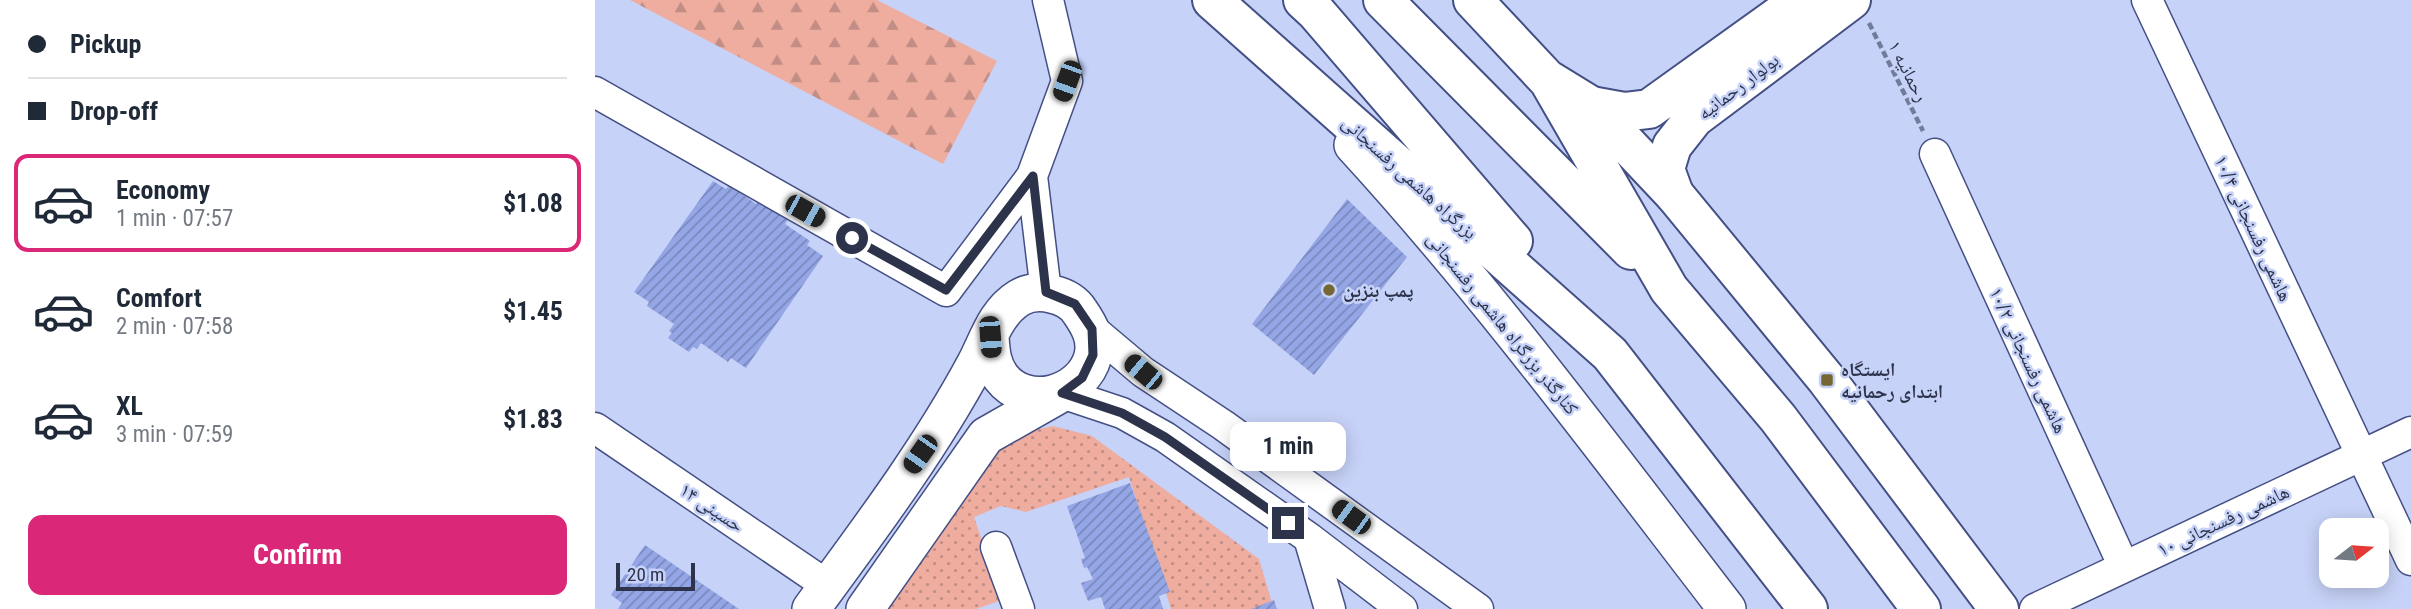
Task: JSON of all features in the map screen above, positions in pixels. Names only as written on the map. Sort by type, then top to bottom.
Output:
[{"type":"main road","name":"بزرگراه هاشمی رفسنجانی","points":[[1212,0],[1610,354]]},
{"type":"main road","name":"بزرگراه هاشمی رفسنجانی","points":[[1303,0],[1610,354],[1808,609]]},
{"type":"main road","points":[[1383,0],[1669,289],[1778,418],[1921,609]]},
{"type":"main road","points":[[1473,0],[1547,79],[1669,289]]},
{"type":"main road","name":"بولوار رحمانیه","points":[[1591,106],[1624,112],[1649,109],[1801,0]]},
{"type":"main road","name":"بولوار رحمانیه","points":[[1674,194],[1665,169],[1672,146],[1694,118],[1857,6]]},
{"type":"main road","points":[[1547,79],[1591,106],[1674,194],[1827,380],[1999,609]]},
{"type":"street","points":[[595,92],[946,290],[1033,176],[1067,81],[1048,0]]},
{"type":"street","name":"هاشمی رفسنجانی ۱۰/۴","points":[[2147,0],[2411,560]]},
{"type":"street","name":"کنارگذر بزرگراه هاشمی رفسنجانی","points":[[1265,48],[1409,206],[1571,406],[1727,609]]},
{"type":"street","name":"هاشمی رفسنجانی ۱۰/۲","points":[[1935,154],[2124,567]]},
{"type":"street","points":[[1033,176],[1046,292]]},
{"type":"street","points":[[820,597],[950,411],[1000,313],[1020,296],[1046,292],[1075,304],[1092,329],[1143,372],[1223,425],[1478,609]]},
{"type":"street","points":[[865,609],[986,436],[1062,393],[1082,378],[1093,355],[1092,329]]},
{"type":"street","points":[[990,337],[991,359],[1002,378],[1019,391],[1040,397],[1062,393],[1122,413],[1165,437],[1309,538],[1402,609]]},
{"type":"street","name":"حسینی ۱۴","points":[[595,428],[820,597]]},
{"type":"street","name":"هاشمی رفسنجانی ۱۰","points":[[2035,609],[2411,432]]},
{"type":"street","points":[[1309,538],[1330,609]]},
{"type":"street","points":[[996,547],[1019,609]]},
{"type":"path","name":"رحمانیه ۱","points":[[1857,6],[1935,154]]},
{"type":"green space","points":[[630,0],[877,0],[997,61],[943,164]]},
{"type":"green space","points":[[1053,426],[1092,436],[1259,559],[1273,606],[1264,609],[1171,609],[1129,477],[1026,512],[1001,506],[974,517],[1002,600],[976,609],[874,609],[958,481],[1016,434]]},
{"type":"building","points":[[713,181],[726,189],[729,185],[756,204],[760,198],[790,216],[785,224],[810,241],[807,245],[823,256],[746,368],[731,358],[728,362],[701,343],[697,349],[693,347],[689,352],[668,338],[674,324],[647,306],[649,302],[634,292]]},
{"type":"building","name":"پمپ بنزین","points":[[1347,199],[1407,257],[1314,375],[1252,324]]},
{"type":"building","points":[[1130,483],[1170,592],[1159,596],[1163,609],[1105,609],[1101,597],[1088,601],[1081,583],[1093,579],[1087,567],[1084,568],[1081,559],[1085,558],[1067,506]]},
{"type":"building","points":[[645,545],[739,609],[618,609],[622,603],[611,595]]},
{"type":"building","points":[[1274,600],[1277,609],[1251,609]]},
{"type":"place","name":"پمپ بنزین","points":[[1329,290]]},
{"type":"place","name":"ایستگاه ابتدای رحمانیه","points":[[1827,380]]},
{"type":"route","points":[[852,238],[946,290],[1033,176],[1046,292],[1075,304],[1092,329],[1093,355],[1082,378],[1062,393],[1122,413],[1165,437],[1288,523]]}]
